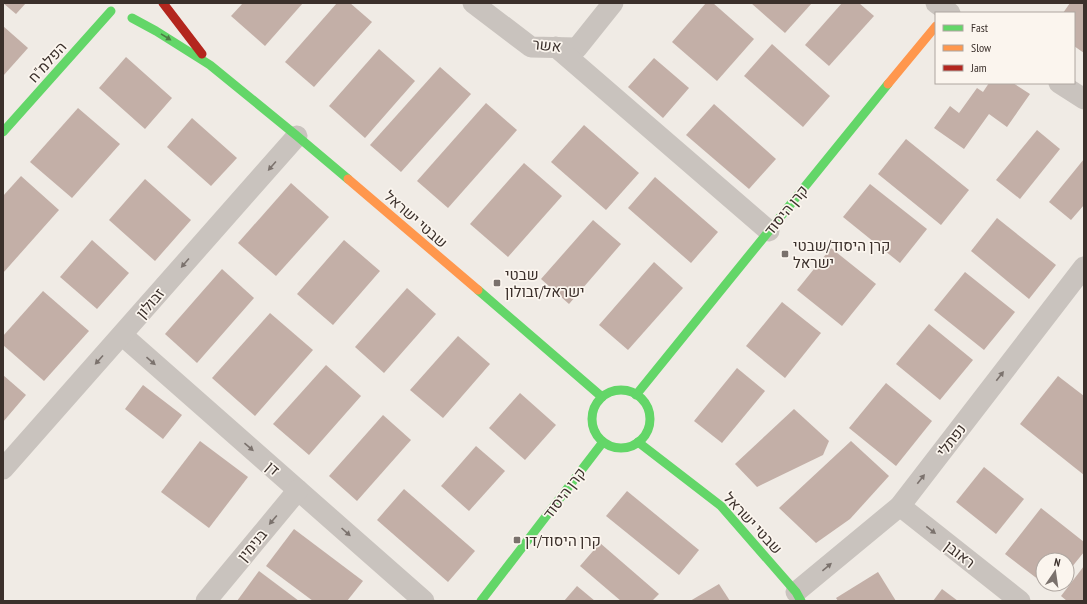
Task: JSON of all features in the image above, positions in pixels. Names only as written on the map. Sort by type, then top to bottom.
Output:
[{"type":"street","name":"שבטי ישראל","points":[[163,3],[210,65]]},
{"type":"street","name":"אשר","points":[[473,3],[531,47],[577,48],[613,3]]},
{"type":"street","points":[[118,13],[140,16],[146,12]]},
{"type":"street","name":"שבטי ישראל","points":[[118,13],[156,31],[210,65],[297,136],[602,397]]},
{"type":"street","name":"הפלמ\"ח","points":[[3,132],[118,13]]},
{"type":"street","name":"קרן היסוד","points":[[636,395],[935,23]]},
{"type":"street","points":[[556,47],[769,231]]},
{"type":"street","points":[[1061,84],[1084,99]]},
{"type":"street","name":"זבולון","points":[[3,469],[297,136]]},
{"type":"street","name":"נפתלי","points":[[799,596],[900,506],[1084,267]]},
{"type":"street","name":"דן","points":[[122,335],[424,601]]},
{"type":"street","points":[[619,390],[628,391],[636,395],[643,401],[648,409],[650,418],[649,427],[645,436],[630,447],[620,448],[603,442],[593,428],[592,419],[596,403],[610,392],[619,390]]},
{"type":"street","name":"קרן היסוד","points":[[481,601],[603,442]]},
{"type":"street","name":"שבטי ישראל","points":[[638,442],[721,506],[799,596]]},
{"type":"street","name":"בנימין","points":[[206,601],[298,490]]},
{"type":"street","name":"ראובן","points":[[900,506],[1020,601]]},
{"type":"building","points":[[3,3],[26,3],[16,14]]},
{"type":"building","points":[[243,3],[303,3],[265,46],[231,16]]},
{"type":"building","points":[[337,3],[350,3],[372,22],[314,87],[285,62]]},
{"type":"building","points":[[706,3],[713,3],[754,39],[717,81],[672,42]]},
{"type":"building","points":[[751,3],[812,3],[785,33]]},
{"type":"building","points":[[842,3],[859,3],[874,16],[829,66],[805,45]]},
{"type":"building","points":[[1070,3],[1084,3],[1084,53],[1075,47],[1075,12],[1064,12]]},
{"type":"building","points":[[3,26],[28,48],[3,76]]},
{"type":"building","points":[[772,44],[830,96],[803,127],[744,76]]},
{"type":"building","points":[[379,49],[415,81],[365,138],[329,106]]},
{"type":"building","points":[[126,57],[172,98],[145,129],[99,88]]},
{"type":"building","points":[[654,58],[689,88],[663,118],[628,87]]},
{"type":"building","points":[[440,67],[471,94],[401,172],[370,145]]},
{"type":"building","points":[[988,84],[1015,84],[1030,94],[1007,127],[989,114],[964,149],[934,128],[950,106],[959,113],[977,88],[983,92]]},
{"type":"building","points":[[486,103],[517,130],[448,208],[417,181]]},
{"type":"building","points":[[714,104],[776,159],[749,189],[686,135]]},
{"type":"building","points":[[78,108],[120,144],[72,198],[30,162]]},
{"type":"building","points":[[192,118],[237,158],[211,186],[167,147]]},
{"type":"building","points":[[584,125],[639,173],[606,210],[551,162]]},
{"type":"building","points":[[1037,130],[1060,149],[1020,199],[996,180]]},
{"type":"building","points":[[906,139],[969,190],[941,225],[878,174]]},
{"type":"building","points":[[1084,159],[1084,205],[1071,220],[1049,202]]},
{"type":"building","points":[[524,163],[562,196],[508,257],[470,224]]},
{"type":"building","points":[[21,176],[59,210],[3,273],[3,196]]},
{"type":"building","points":[[655,177],[718,232],[691,263],[628,208]]},
{"type":"building","points":[[145,179],[191,220],[155,261],[109,220]]},
{"type":"building","points":[[291,183],[329,217],[276,276],[238,243]]},
{"type":"building","points":[[870,184],[927,229],[900,263],[843,217]]},
{"type":"building","points":[[997,218],[1056,265],[1029,299],[971,251]]},
{"type":"building","points":[[593,220],[621,244],[569,304],[541,279]]},
{"type":"building","points":[[92,240],[129,273],[97,309],[60,277]]},
{"type":"building","points":[[344,240],[380,271],[333,325],[297,294]]},
{"type":"building","points":[[831,248],[876,284],[842,326],[797,290]]},
{"type":"building","points":[[654,262],[683,288],[628,350],[599,325]]},
{"type":"building","points":[[222,269],[254,298],[197,363],[165,334]]},
{"type":"building","points":[[965,272],[1015,312],[984,350],[934,310]]},
{"type":"building","points":[[407,288],[436,314],[384,373],[355,347]]},
{"type":"building","points":[[43,291],[89,331],[44,381],[3,345],[3,336]]},
{"type":"building","points":[[782,302],[821,333],[785,378],[746,346]]},
{"type":"building","points":[[270,313],[313,350],[255,416],[212,378]]},
{"type":"building","points":[[929,324],[973,360],[940,400],[896,364]]},
{"type":"building","points":[[458,336],[490,364],[443,418],[410,390]]},
{"type":"building","points":[[326,365],[361,396],[309,455],[273,424]]},
{"type":"building","points":[[737,368],[765,391],[722,443],[694,421]]},
{"type":"building","points":[[3,375],[26,395],[3,422]]},
{"type":"building","points":[[1058,376],[1084,396],[1084,475],[1020,424]]},
{"type":"building","points":[[886,383],[932,421],[896,466],[849,428]]},
{"type":"building","points":[[143,385],[182,415],[163,439],[125,409]]},
{"type":"building","points":[[520,393],[556,425],[525,460],[489,428]]},
{"type":"building","points":[[794,409],[829,441],[823,455],[757,487],[735,464]]},
{"type":"building","points":[[383,415],[411,440],[357,501],[329,476]]},
{"type":"building","points":[[200,441],[248,477],[209,528],[161,492]]},
{"type":"building","points":[[851,441],[889,476],[850,519],[816,543],[779,508]]},
{"type":"building","points":[[476,446],[505,471],[469,511],[441,486]]},
{"type":"building","points":[[984,467],[1024,499],[996,534],[956,502]]},
{"type":"building","points":[[404,489],[475,551],[448,582],[377,520]]},
{"type":"building","points":[[627,491],[699,550],[679,575],[606,516]]},
{"type":"building","points":[[1041,508],[1084,542],[1084,552],[1075,563],[1075,552],[1035,552],[1035,577],[1005,554]]},
{"type":"building","points":[[294,529],[363,581],[347,601],[313,601],[266,566]]},
{"type":"building","points":[[600,543],[659,594],[652,601],[621,601],[580,566]]},
{"type":"building","points":[[1084,566],[1084,601],[1067,601],[1061,596],[1064,592],[1075,592],[1075,578]]},
{"type":"building","points":[[259,571],[299,601],[237,601]]},
{"type":"building","points":[[878,572],[896,601],[838,601],[836,598]]},
{"type":"building","points":[[719,584],[730,601],[690,601]]},
{"type":"building","points":[[577,586],[595,601],[564,601]]},
{"type":"building","points":[[942,589],[958,601],[933,601]]},
{"type":"traffic: fast","points":[[3,132],[111,11]]},
{"type":"traffic: fast","points":[[132,18],[156,31],[210,65],[348,179]]},
{"type":"traffic: fast","points":[[636,395],[888,84]]},
{"type":"traffic: fast","points":[[478,290],[602,397]]},
{"type":"traffic: fast","points":[[621,390],[632,392],[645,403],[648,408],[650,419],[648,430],[637,443],[632,446],[621,448],[610,446],[597,435],[594,430],[592,419],[594,408],[605,395],[610,392],[621,390]]},
{"type":"traffic: fast","points":[[481,601],[603,442]]},
{"type":"traffic: fast","points":[[638,442],[721,506],[796,592],[801,601]]},
{"type":"traffic: slow","points":[[888,84],[935,27]]},
{"type":"traffic: slow","points":[[348,179],[478,290]]},
{"type":"traffic: jam","points":[[163,3],[202,54]]},
{"type":"place","name":"קרן היסוד/שבטי ישראל","points":[[785,254]]},
{"type":"place","name":"שבטי ישראל/זבולון","points":[[497,283]]},
{"type":"place","name":"קרן היסוד/דן","points":[[517,540]]}]
